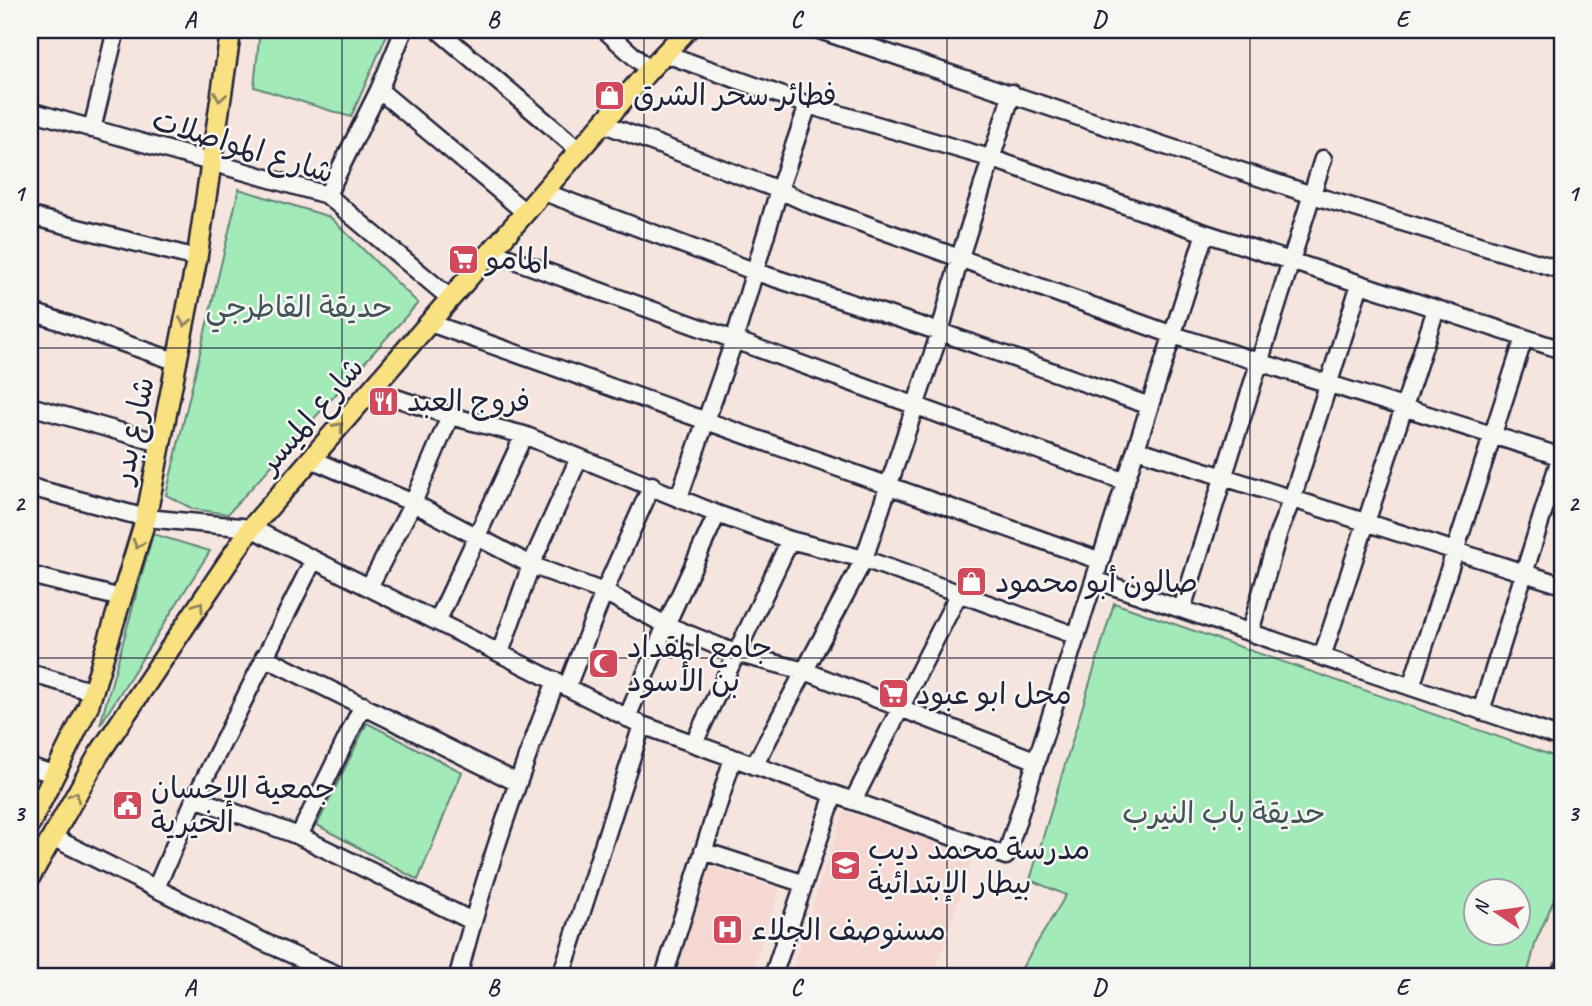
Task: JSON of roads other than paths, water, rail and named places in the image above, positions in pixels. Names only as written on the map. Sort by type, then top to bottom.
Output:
[{"type":"main road","name":"شارع بدر","points":[[30,824],[88,707],[146,518],[197,258],[231,30]]},
{"type":"main road","name":"شارع الميسر","points":[[30,877],[100,754],[251,528],[649,70],[687,30]]},
{"type":"street","points":[[92,129],[116,30]]},
{"type":"street","points":[[327,195],[379,90],[404,30]]},
{"type":"street","points":[[438,30],[580,151]]},
{"type":"street","points":[[605,30],[649,70]]},
{"type":"street","points":[[819,30],[1312,195],[1562,270]]},
{"type":"street","points":[[666,54],[808,105],[993,159],[1291,262],[1562,350]]},
{"type":"street","points":[[379,90],[526,213]]},
{"type":"street","points":[[754,766],[864,559],[940,332],[960,257],[1012,93]]},
{"type":"street","points":[[679,497],[734,341],[779,190],[808,105]]},
{"type":"street","name":"شارع المواصلات","points":[[30,111],[327,195],[451,299]]},
{"type":"street","points":[[604,124],[812,205],[1173,335],[1562,455],[1481,711]]},
{"type":"street","points":[[1182,609],[1323,159]]},
{"type":"street","points":[[544,192],[756,272],[940,332],[1150,407]]},
{"type":"street","points":[[30,216],[197,258]]},
{"type":"street","points":[[30,487],[146,518],[251,528],[635,722],[1006,856],[1205,233]]},
{"type":"street","points":[[492,253],[1126,482]]},
{"type":"street","points":[[1250,632],[1279,531],[1292,499],[1360,284]]},
{"type":"street","points":[[1322,657],[1436,309]]},
{"type":"street","points":[[30,311],[178,362]]},
{"type":"street","points":[[430,323],[1101,561]]},
{"type":"street","points":[[1411,687],[1524,338]]},
{"type":"street","points":[[372,390],[450,416],[524,435],[652,485],[717,514],[790,540],[864,559],[1077,636]]},
{"type":"street","points":[[30,405],[160,443]]},
{"type":"street","points":[[369,587],[412,503],[450,416]]},
{"type":"street","points":[[437,622],[475,535],[524,435]]},
{"type":"street","points":[[1136,449],[1562,585]]},
{"type":"street","points":[[500,653],[531,565],[579,458]]},
{"type":"street","points":[[311,459],[412,503],[531,565],[604,592],[666,625],[735,653],[805,671],[1037,761]]},
{"type":"street","points":[[458,976],[472,921],[516,782],[652,485]]},
{"type":"street","points":[[561,976],[666,625],[717,514]]},
{"type":"street","points":[[694,743],[790,540]]},
{"type":"street","points":[[156,888],[195,798],[313,561]]},
{"type":"street","points":[[30,575],[121,598]]},
{"type":"street","points":[[1095,580],[1560,738],[1562,720]]},
{"type":"street","points":[[853,801],[959,593]]},
{"type":"street","points":[[264,657],[516,782]]},
{"type":"street","points":[[30,673],[93,692]]},
{"type":"street","points":[[299,836],[363,705]]},
{"type":"street","points":[[664,976],[733,758]]},
{"type":"street","points":[[30,767],[55,774]]},
{"type":"street","points":[[773,976],[834,794]]},
{"type":"street","points":[[195,798],[299,836],[472,921]]},
{"type":"street","points":[[52,837],[340,976]]},
{"type":"street","points":[[703,851],[802,884]]},
{"type":"place","name":"فطائر سحر الشرق","points":[[610,95]]},
{"type":"place","name":"المامو","points":[[463,259]]},
{"type":"place","name":"فروج العبد","points":[[384,401]]},
{"type":"place","name":"صالون أبو محمود","points":[[972,582]]},
{"type":"place","name":"جامع المقداد بن الأسود","points":[[604,664]]},
{"type":"place","name":"محل ابو عبود","points":[[893,694]]},
{"type":"place","name":"جمعية الإحسان الخيرية","points":[[128,805]]},
{"type":"place","name":"مدرسة محمد ديب بيطار الإبتدائية","points":[[845,866]]},
{"type":"place","name":"مسنوصف الجلاء","points":[[728,930]]},
{"type":"park label","name":"حديقة القاطرجي","points":[[299,307]]},
{"type":"park label","name":"حديقة باب النيرب","points":[[1224,813]]}]
